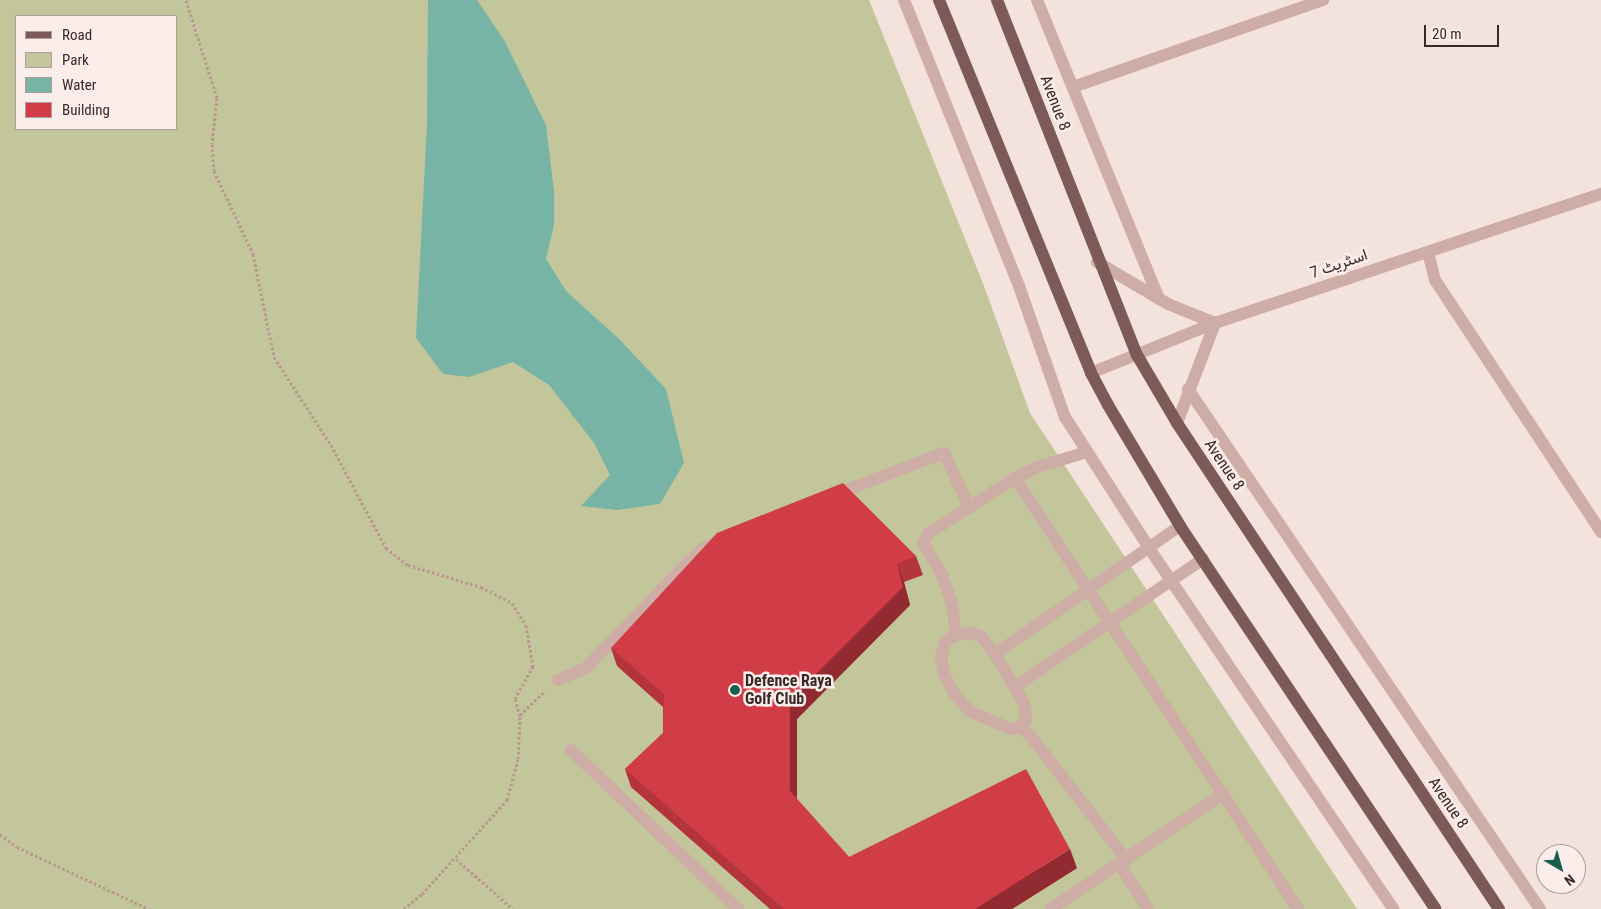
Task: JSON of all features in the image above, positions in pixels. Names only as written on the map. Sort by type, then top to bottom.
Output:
[{"type":"main road","points":[[939,0],[1092,373],[1180,526],[1435,909]]},
{"type":"main road","name":"Avenue 8","points":[[997,0],[1097,262],[1136,355],[1177,422],[1499,909]]},
{"type":"street","points":[[904,0],[1019,286],[1065,417],[1149,548],[1393,909]]},
{"type":"street","points":[[1037,0],[1159,299]]},
{"type":"street","points":[[1073,87],[1323,0]]},
{"type":"street","name":"اسٹریٹ 7","points":[[1092,373],[1215,323],[1601,194]]},
{"type":"street","points":[[1428,252],[1435,280],[1601,532]]},
{"type":"street","points":[[1097,262],[1159,299],[1215,323],[1188,389],[1177,422]]},
{"type":"street","points":[[1188,389],[1540,909]]},
{"type":"street","points":[[956,635],[949,591],[923,543],[929,533],[1015,478],[1087,452]]},
{"type":"street","points":[[824,499],[944,453],[969,507]]},
{"type":"street","points":[[1015,478],[1111,620],[1298,909]]},
{"type":"street","points":[[995,654],[1180,526]]},
{"type":"street","points":[[558,680],[586,668],[702,549],[728,538]]},
{"type":"street","points":[[1016,686],[1203,559]]},
{"type":"street","points":[[971,633],[982,637],[995,654],[1016,686],[1025,705],[1026,719],[1021,727],[1011,730],[969,711],[954,692],[944,674],[941,656],[946,642],[956,635],[971,633]]},
{"type":"street","points":[[1021,727],[1123,863],[1148,909]]},
{"type":"street","points":[[571,750],[738,909]]},
{"type":"street","points":[[1051,909],[1123,863],[1224,793]]},
{"type":"path","points":[[186,0],[217,98],[212,144],[214,171],[253,254],[274,357],[331,445],[386,548],[408,565],[481,587],[512,603],[526,625],[533,666],[515,699],[520,715],[518,759],[507,800],[456,859],[404,909]]},
{"type":"path","points":[[520,715],[558,680]]},
{"type":"path","points":[[0,834],[17,847],[149,909]]},
{"type":"path","points":[[456,859],[513,909]]},
{"type":"green space","name":"Defence Raya Golf Club","points":[[0,0],[869,0],[984,286],[1030,413],[1357,909],[0,909]]},
{"type":"water","points":[[428,0],[477,0],[504,40],[546,125],[554,192],[554,225],[546,259],[566,291],[620,340],[666,389],[684,463],[660,504],[617,510],[581,506],[610,475],[594,443],[549,385],[513,362],[469,377],[443,374],[416,338],[427,123]]},
{"type":"building","name":"Defence Raya Golf Club","points":[[843,483],[916,556],[897,564],[903,587],[790,700],[790,791],[849,857],[1026,769],[1070,849],[975,909],[784,909],[625,769],[663,733],[664,694],[611,648],[717,533]]},
{"type":"place","name":"Defence Raya Golf Club","points":[[735,690]]}]
